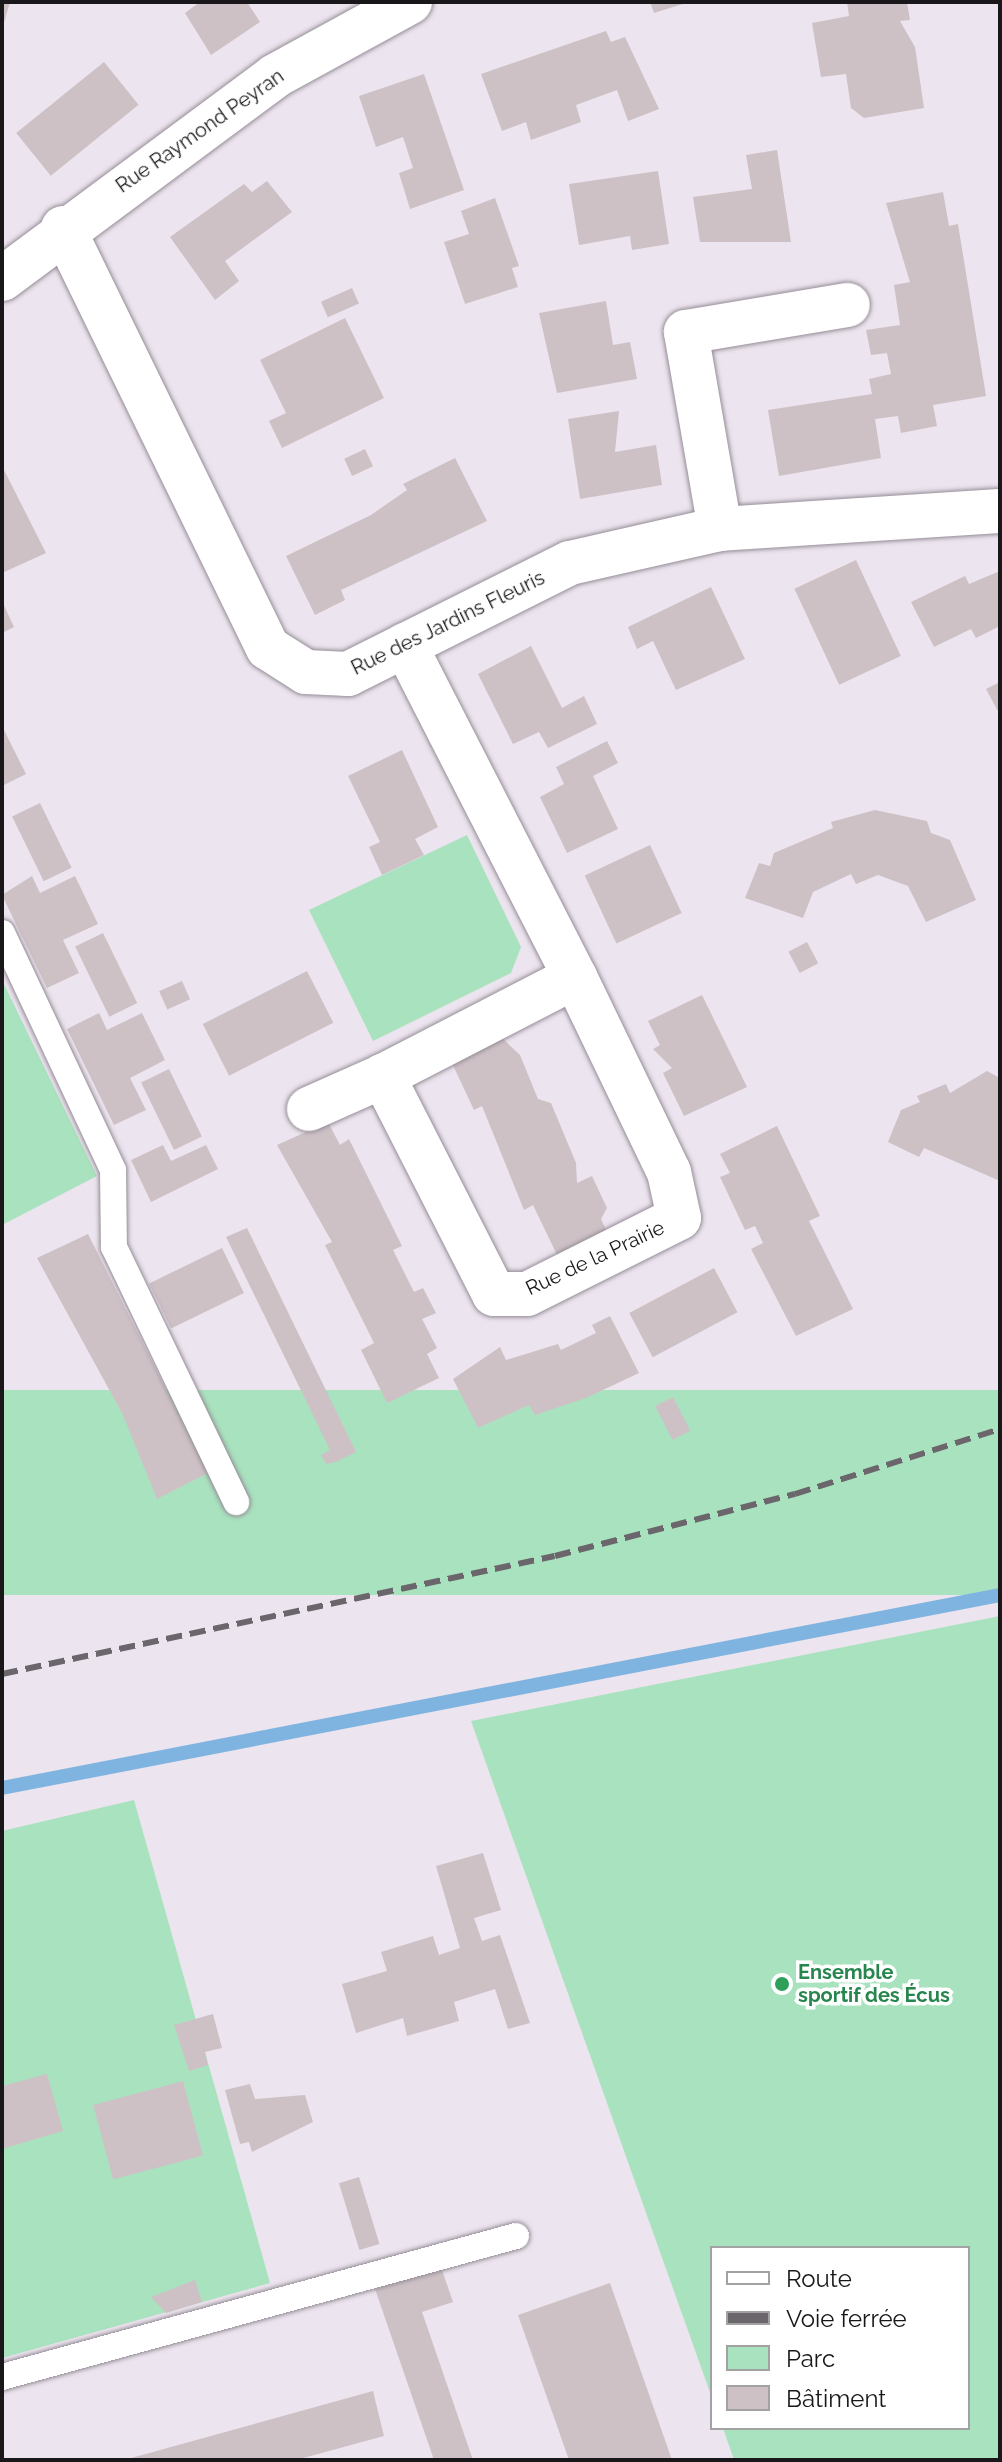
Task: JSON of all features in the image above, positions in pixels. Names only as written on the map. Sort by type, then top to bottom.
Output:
[{"type":"street","name":"Rue Raymond Peyran","points":[[2,279],[63,228],[275,76],[410,2]]},
{"type":"street","name":"Rue des Jardins Fleuris","points":[[63,228],[268,648],[306,672],[348,674],[570,563],[720,529],[1000,511]]},
{"type":"street","points":[[720,529],[686,332],[848,305]]},
{"type":"street","name":"Rue de la Prairie","points":[[383,1076],[494,1294],[527,1294],[679,1218],[669,1172],[575,977],[405,645]]},
{"type":"street","points":[[309,1109],[383,1076],[575,977]]},
{"type":"lane","points":[[2,933],[113,1170],[114,1247],[236,1502]]},
{"type":"lane","points":[[2,2377],[516,2236]]},
{"type":"green space","points":[[467,835],[521,947],[511,973],[373,1041],[309,910]]},
{"type":"green space","points":[[2,980],[97,1176],[2,1225]]},
{"type":"green space","points":[[2,1390],[1000,1390],[1000,1595],[2,1595]]},
{"type":"green space","name":"Ensemble sportif des Écus","points":[[1000,1616],[1000,2460],[734,2460],[724,2430],[970,2430],[970,2246],[710,2246],[710,2392],[471,1721]]},
{"type":"green space","points":[[134,1800],[270,2283],[2,2358],[2,1831]]},
{"type":"building","points":[[2,2],[10,2],[3,26],[2,26]]},
{"type":"building","points":[[200,2],[247,2],[260,22],[211,55],[185,13]]},
{"type":"building","points":[[650,2],[686,2],[686,3],[654,13]]},
{"type":"building","points":[[847,2],[907,2],[910,20],[900,21],[915,47],[924,108],[864,118],[851,108],[846,74],[821,77],[812,23],[849,16]]},
{"type":"building","points":[[606,31],[611,42],[625,37],[659,109],[628,121],[617,90],[576,105],[581,122],[531,140],[526,122],[502,131],[481,74]]},
{"type":"building","points":[[104,62],[139,105],[51,176],[16,133]]},
{"type":"building","points":[[424,74],[464,190],[410,209],[399,173],[413,168],[403,137],[376,147],[359,96]]},
{"type":"building","points":[[777,150],[791,242],[700,242],[693,197],[752,189],[746,155]]},
{"type":"building","points":[[658,171],[669,244],[632,250],[630,236],[579,245],[569,184]]},
{"type":"building","points":[[267,181],[292,212],[225,261],[239,281],[215,300],[170,237],[244,184],[252,192]]},
{"type":"building","points":[[943,192],[949,226],[958,224],[986,396],[933,405],[937,426],[901,433],[898,416],[875,419],[881,458],[779,476],[768,410],[872,394],[869,379],[891,374],[887,353],[871,355],[866,330],[900,325],[894,285],[910,282],[886,203]]},
{"type":"building","points":[[495,198],[519,266],[512,268],[518,287],[465,304],[444,242],[469,234],[461,211]]},
{"type":"building","points":[[352,288],[359,304],[328,317],[321,302]]},
{"type":"building","points":[[606,301],[613,345],[630,342],[637,379],[557,393],[539,313]]},
{"type":"building","points":[[345,318],[384,398],[282,448],[269,421],[286,413],[260,360]]},
{"type":"building","points":[[619,411],[615,452],[656,445],[662,485],[580,499],[568,419]]},
{"type":"building","points":[[365,449],[373,466],[352,476],[344,459]]},
{"type":"building","points":[[455,458],[487,521],[341,590],[345,600],[315,615],[286,556],[371,515],[407,490],[403,484]]},
{"type":"building","points":[[2,466],[46,553],[2,573]]},
{"type":"building","points":[[856,560],[901,656],[839,685],[794,589]]},
{"type":"building","points":[[1000,571],[1000,626],[976,638],[971,629],[934,647],[911,602],[965,576],[969,584]]},
{"type":"building","points":[[711,587],[745,659],[676,690],[653,641],[637,649],[628,627]]},
{"type":"building","points":[[2,601],[14,627],[2,633]]},
{"type":"building","points":[[531,646],[562,708],[584,696],[597,724],[548,748],[539,732],[513,744],[478,674]]},
{"type":"building","points":[[1000,682],[1000,715],[986,689]]},
{"type":"building","points":[[2,726],[26,774],[2,786]]},
{"type":"building","points":[[607,741],[618,763],[593,776],[618,829],[567,853],[540,797],[564,784],[556,767]]},
{"type":"building","points":[[402,750],[438,827],[415,839],[424,855],[382,875],[369,847],[380,842],[348,776]]},
{"type":"building","points":[[40,803],[72,868],[44,881],[12,817]]},
{"type":"building","points":[[875,810],[927,821],[931,833],[950,840],[976,900],[926,922],[908,886],[878,875],[856,884],[851,874],[813,892],[803,918],[745,898],[759,863],[770,866],[774,853],[833,828],[831,822]]},
{"type":"building","points":[[650,845],[682,913],[616,943],[585,875]]},
{"type":"building","points":[[32,876],[40,893],[75,876],[98,924],[63,940],[79,973],[47,988],[2,895]]},
{"type":"building","points":[[103,933],[137,1003],[109,1017],[75,947]]},
{"type":"building","points":[[807,942],[818,963],[800,973],[788,952]]},
{"type":"building","points":[[307,971],[333,1023],[229,1076],[203,1024]]},
{"type":"building","points":[[182,981],[190,999],[167,1009],[159,991]]},
{"type":"building","points":[[702,995],[747,1087],[684,1116],[663,1073],[672,1068],[653,1049],[660,1045],[648,1021]]},
{"type":"building","points":[[99,1013],[107,1030],[142,1013],[165,1060],[130,1078],[146,1110],[114,1125],[67,1029]]},
{"type":"building","points":[[501,1037],[520,1055],[538,1099],[551,1103],[576,1163],[577,1183],[592,1176],[607,1208],[601,1219],[607,1232],[557,1255],[533,1205],[524,1210],[482,1106],[474,1110],[451,1061]]},
{"type":"building","points":[[169,1069],[202,1136],[174,1150],[141,1083]]},
{"type":"building","points":[[987,1071],[1000,1078],[1000,1181],[924,1148],[919,1157],[888,1142],[901,1110],[920,1102],[917,1096],[946,1084],[950,1093]]},
{"type":"building","points":[[328,1122],[340,1145],[349,1139],[402,1246],[393,1250],[414,1292],[423,1288],[436,1313],[422,1319],[437,1348],[427,1354],[439,1378],[387,1403],[361,1350],[374,1343],[325,1245],[332,1242],[277,1145]]},
{"type":"building","points":[[777,1126],[820,1216],[809,1221],[853,1309],[796,1336],[751,1249],[763,1243],[755,1226],[745,1230],[720,1177],[730,1173],[720,1154]]},
{"type":"building","points":[[163,1145],[171,1161],[206,1145],[218,1169],[151,1202],[131,1160]]},
{"type":"building","points":[[247,1228],[356,1452],[336,1462],[326,1464],[321,1455],[330,1450],[226,1237]]},
{"type":"building","points":[[88,1234],[208,1473],[157,1499],[122,1413],[37,1258]]},
{"type":"building","points":[[222,1248],[244,1293],[171,1328],[149,1284]]},
{"type":"building","points":[[714,1268],[737,1312],[653,1357],[629,1313]]},
{"type":"building","points":[[610,1316],[639,1373],[586,1398],[535,1415],[529,1405],[478,1428],[453,1379],[500,1347],[506,1360],[558,1344],[561,1350],[596,1333],[592,1325]]},
{"type":"building","points":[[673,1397],[690,1431],[672,1440],[655,1406]]},
{"type":"building","points":[[483,1853],[501,1910],[474,1918],[482,1941],[500,1935],[530,2023],[508,2029],[495,1989],[454,2002],[459,2021],[407,2036],[403,2018],[356,2033],[342,1984],[387,1971],[381,1952],[433,1936],[439,1955],[460,1948],[436,1866]]},
{"type":"building","points":[[213,2014],[222,2048],[205,2052],[208,2065],[189,2071],[174,2025]]},
{"type":"building","points":[[47,2074],[63,2131],[2,2149],[2,2086]]},
{"type":"building","points":[[183,2081],[203,2155],[113,2179],[93,2105]]},
{"type":"building","points":[[250,2084],[255,2099],[305,2095],[313,2122],[252,2152],[249,2142],[240,2144],[225,2090]]},
{"type":"building","points":[[359,2177],[379,2244],[359,2250],[339,2183]]},
{"type":"building","points":[[441,2267],[453,2302],[422,2312],[473,2460],[434,2460],[375,2289]]},
{"type":"building","points":[[195,2280],[202,2302],[166,2313],[151,2297]]},
{"type":"building","points":[[610,2283],[672,2460],[569,2460],[518,2315]]},
{"type":"building","points":[[373,2391],[384,2436],[296,2460],[124,2460]]},
{"type":"waterway","points":[[2,1788],[1000,1595]]},
{"type":"railway","points":[[2,1674],[555,1556],[795,1494],[1000,1429]]},
{"type":"place","name":"Ensemble sportif des Écus","points":[[782,1984]]}]
